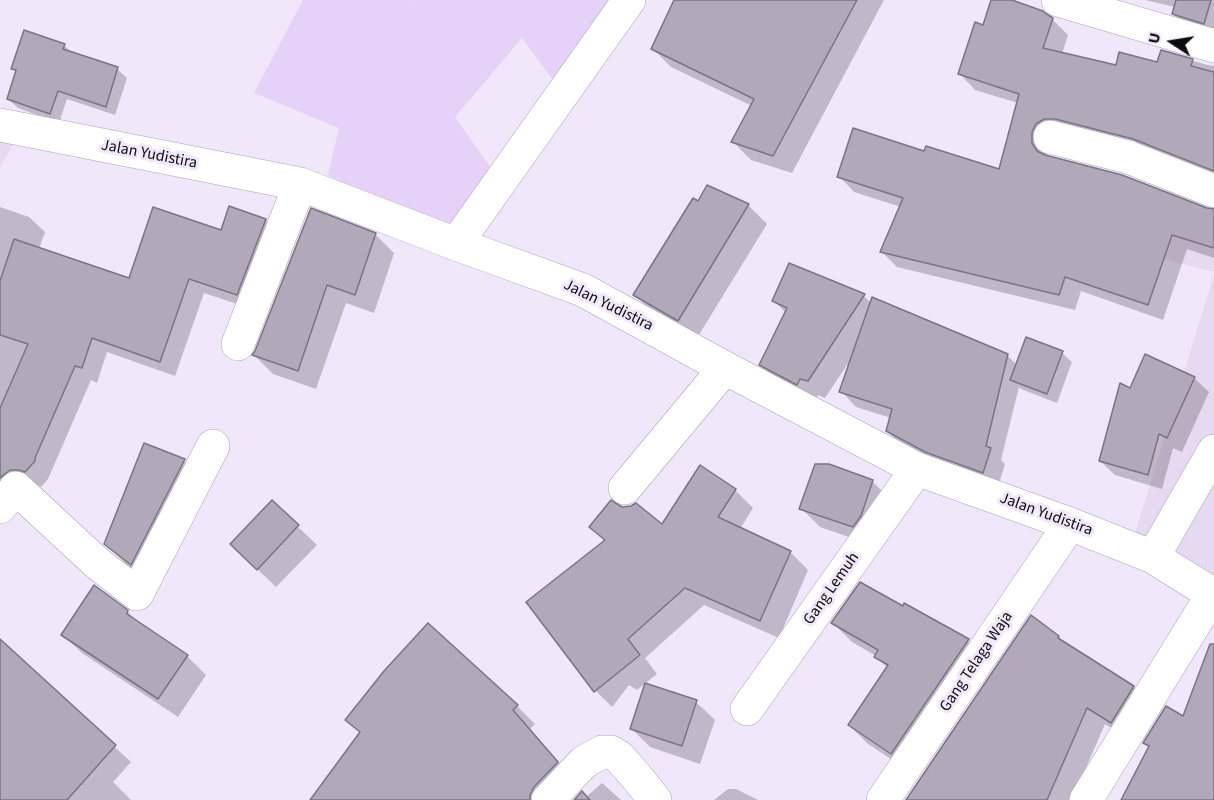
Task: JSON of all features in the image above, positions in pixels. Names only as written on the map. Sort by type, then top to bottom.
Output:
[{"type":"street","points":[[456,244],[630,0]]},
{"type":"street","points":[[1058,0],[1214,46]]},
{"type":"street","name":"Jalan Yudistira","points":[[0,125],[300,184],[583,290],[917,469],[1154,557],[1213,595]]},
{"type":"street","points":[[1050,137],[1128,157],[1214,190]]},
{"type":"street","points":[[238,344],[300,184]]},
{"type":"street","points":[[625,488],[725,368]]},
{"type":"street","points":[[0,507],[16,488],[97,563],[137,594],[213,446]]},
{"type":"street","points":[[1154,557],[1214,451]]},
{"type":"street","name":"Gang Lemuh","points":[[747,709],[917,469]]},
{"type":"street","name":"Gang Telaga Waja","points":[[883,800],[1070,524]]},
{"type":"street","points":[[1086,800],[1213,595]]},
{"type":"street","points":[[548,800],[584,762],[602,752],[611,752],[619,757],[655,800]]},
{"type":"shaded area","points":[[303,0],[634,0],[566,98],[522,38],[455,117],[500,181],[452,247],[328,175],[339,128],[254,93]]},
{"type":"shaded area","points":[[0,109],[29,115],[0,168]]},
{"type":"shaded area","points":[[1172,165],[1214,183],[1214,272],[1152,256]]},
{"type":"shaded area","points":[[1214,274],[1214,575],[1133,540]]},
{"type":"building","points":[[674,0],[857,0],[773,156],[731,142],[754,99],[651,49]]},
{"type":"building","points":[[991,0],[1012,0],[1043,11],[1053,18],[1043,48],[1116,65],[1119,52],[1157,62],[1161,50],[1193,59],[1191,66],[1214,72],[1214,171],[1133,139],[1055,119],[1044,119],[1036,124],[1032,132],[1032,143],[1037,151],[1045,155],[1122,175],[1214,209],[1214,248],[1172,235],[1148,305],[1065,277],[1059,295],[880,252],[903,198],[837,177],[853,128],[924,151],[926,146],[999,169],[1019,94],[958,74],[975,22],[983,25]]},
{"type":"building","points":[[1176,0],[1211,0],[1204,24],[1172,14]]},
{"type":"building","points":[[24,30],[65,44],[63,49],[118,67],[106,107],[58,91],[50,114],[7,99],[16,70],[11,69]]},
{"type":"building","points":[[707,185],[749,204],[678,321],[633,295],[693,198],[698,201]]},
{"type":"building","points":[[229,206],[266,219],[237,295],[189,279],[160,362],[92,338],[82,368],[75,366],[35,461],[25,472],[10,470],[0,478],[0,408],[28,344],[0,335],[0,281],[14,239],[129,278],[153,207],[221,230]]},
{"type":"building","points":[[311,208],[376,233],[355,295],[327,285],[298,371],[252,355]]},
{"type":"building","points":[[789,263],[865,294],[808,381],[800,379],[797,385],[759,365],[787,308],[772,301]]},
{"type":"building","points":[[872,297],[1008,354],[986,446],[991,448],[983,473],[925,452],[886,431],[892,409],[839,392]]},
{"type":"building","points":[[1026,337],[1063,351],[1047,394],[1010,380]]},
{"type":"building","points":[[1145,354],[1195,377],[1167,438],[1159,434],[1148,475],[1099,461],[1120,383],[1130,388]]},
{"type":"building","points":[[144,443],[185,459],[131,565],[104,544]]},
{"type":"building","points":[[815,464],[829,464],[873,480],[861,516],[853,527],[799,509]]},
{"type":"building","points":[[700,465],[736,489],[718,517],[791,551],[760,621],[685,588],[628,639],[640,655],[594,692],[526,602],[605,540],[589,527],[611,500],[622,507],[636,503],[662,524]]},
{"type":"building","points":[[272,500],[299,525],[257,570],[230,544]]},
{"type":"building","points":[[860,582],[969,639],[891,754],[848,725],[888,665],[874,657],[878,650],[831,623]]},
{"type":"building","points":[[94,585],[128,610],[127,614],[188,655],[158,699],[61,635]]},
{"type":"building","points":[[1031,615],[1059,636],[1058,638],[1134,686],[1111,723],[1087,708],[1047,800],[906,800]]},
{"type":"building","points":[[428,623],[518,705],[513,710],[558,762],[534,787],[530,800],[310,800],[360,732],[345,720],[384,671]]},
{"type":"building","points":[[0,639],[116,745],[67,800],[0,800]]},
{"type":"building","points":[[1210,644],[1214,644],[1214,800],[1121,800],[1149,746],[1143,743],[1166,706],[1183,716]]},
{"type":"building","points":[[645,683],[697,700],[682,746],[630,729]]},
{"type":"building","points":[[582,791],[590,800],[574,800]]}]
